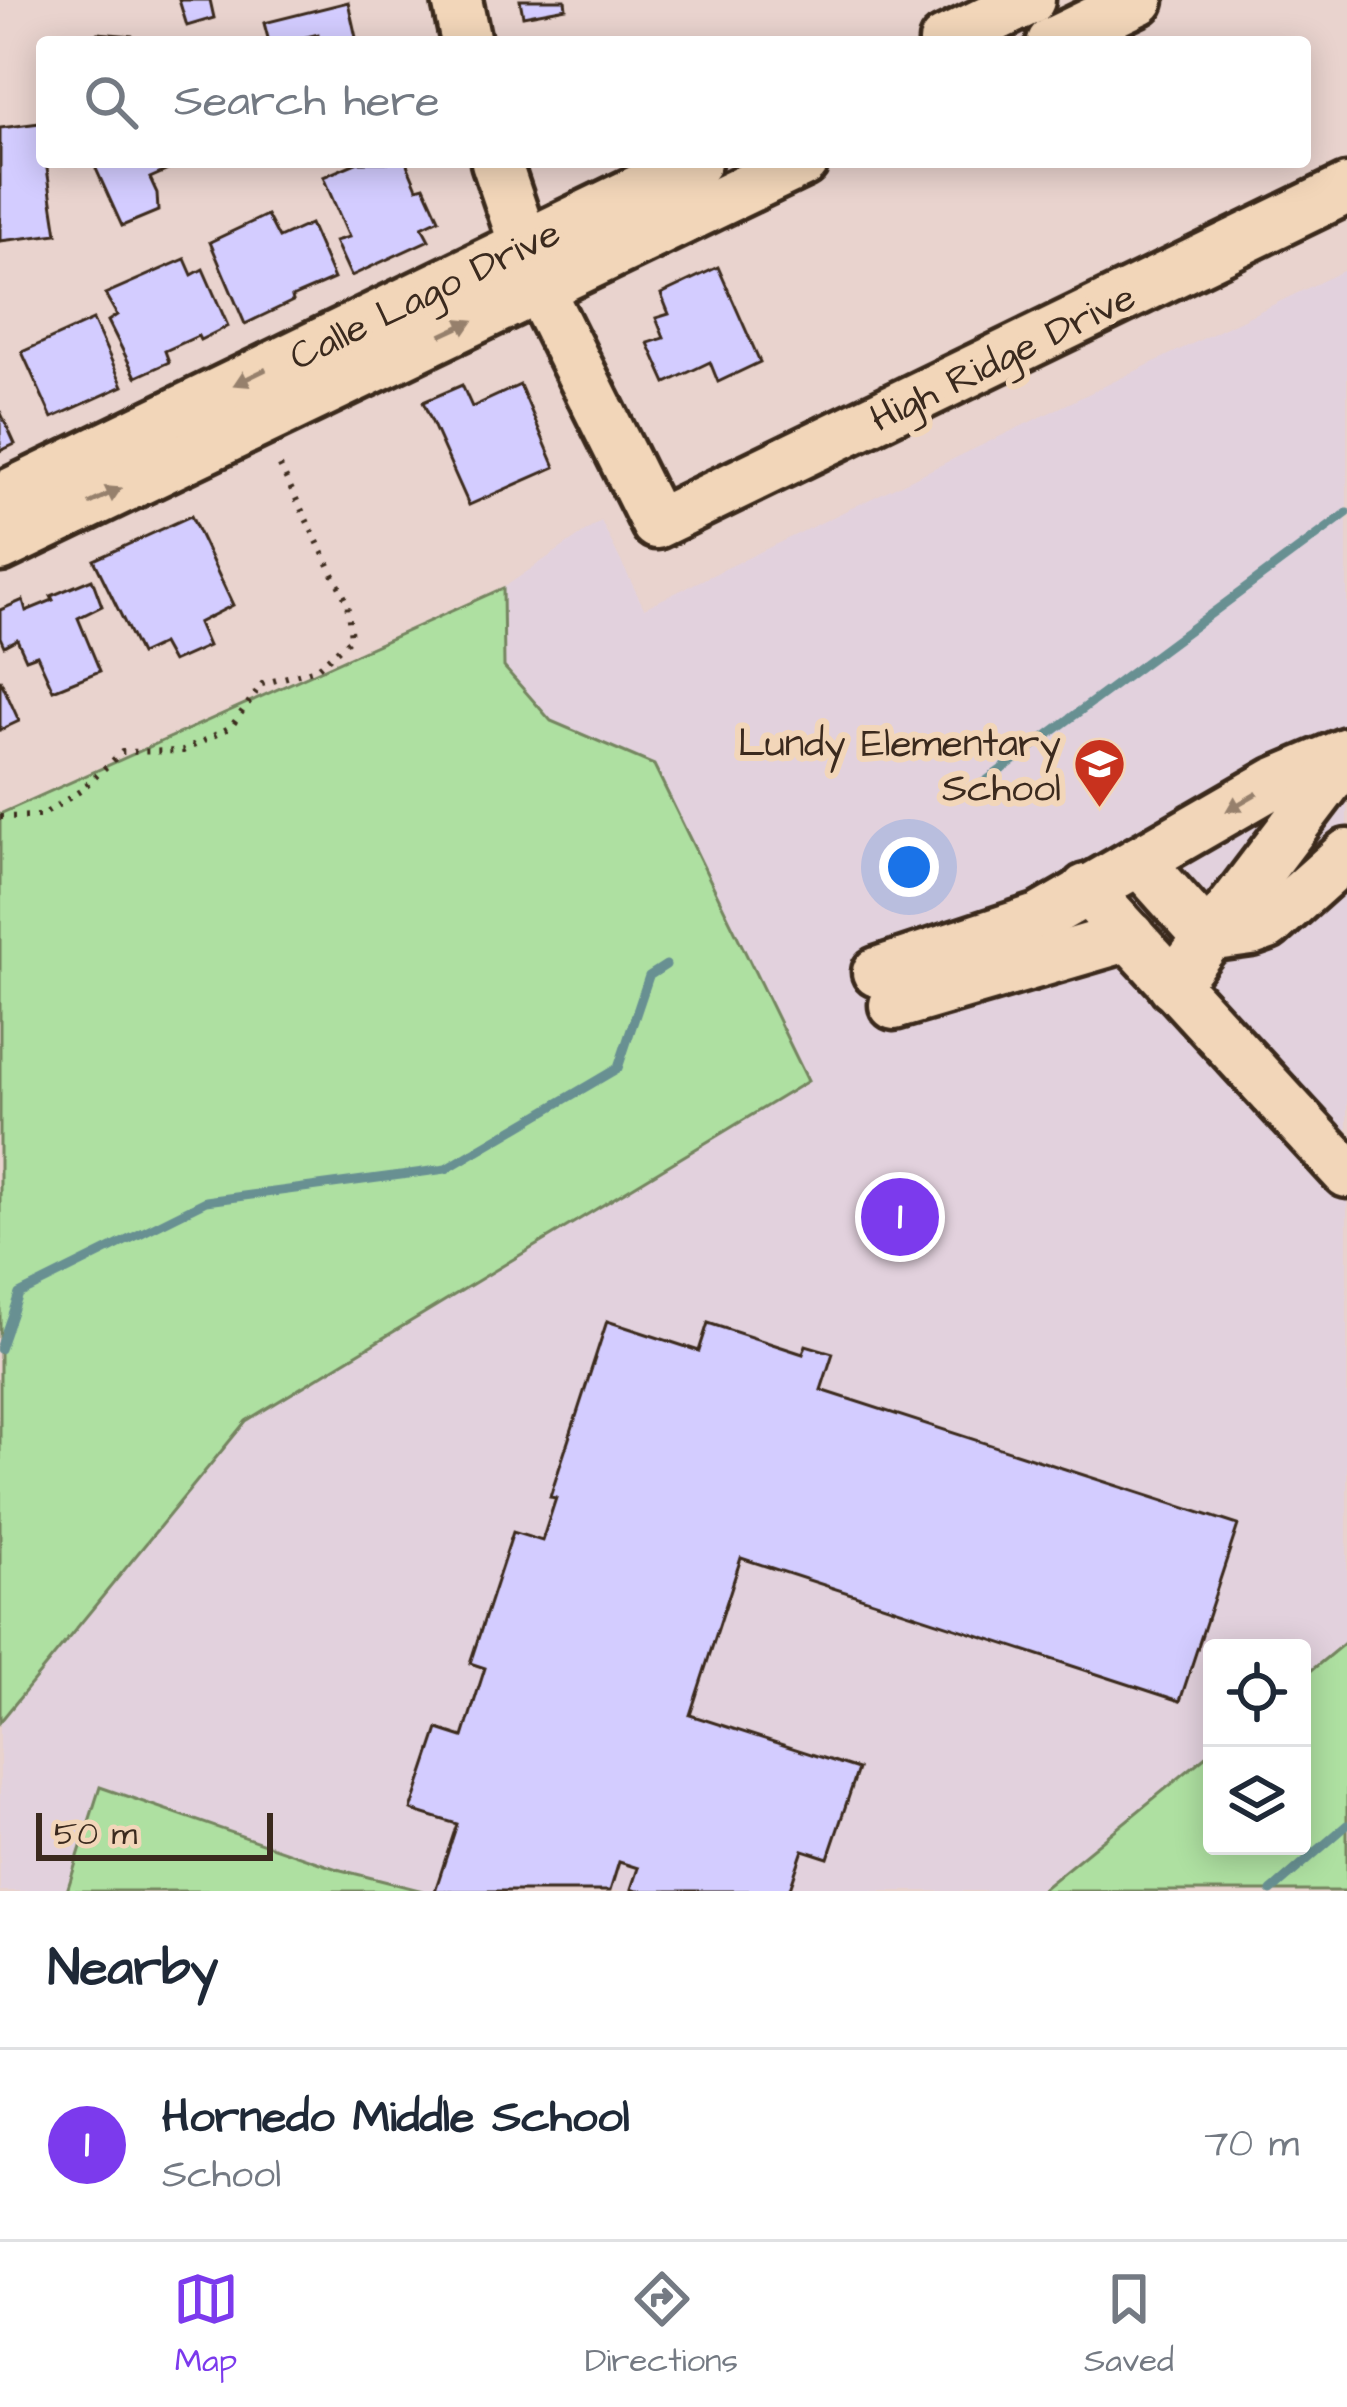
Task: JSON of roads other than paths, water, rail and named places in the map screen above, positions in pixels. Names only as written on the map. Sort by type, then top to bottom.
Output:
[{"type":"street","points":[[457,0],[465,36]]},
{"type":"street","points":[[959,36],[1030,0]]},
{"type":"street","points":[[1064,36],[1139,0]]},
{"type":"street","points":[[498,168],[531,267]]},
{"type":"street","name":"Calle Lago Drive","points":[[0,498],[161,444],[258,423],[531,267],[687,168]]},
{"type":"street","name":"Calle Lago Drive","points":[[0,547],[161,444],[531,267],[588,264],[790,168]]},
{"type":"street","name":"High Ridge Drive","points":[[531,267],[656,524],[1347,189]]},
{"type":"street","points":[[1130,936],[885,988],[1040,918],[1276,782],[1347,754]]},
{"type":"street","points":[[1173,985],[1347,754]]},
{"type":"street","points":[[1207,937],[1268,925],[1347,854]]},
{"type":"street","points":[[1139,861],[1207,937]]},
{"type":"street","points":[[1086,889],[1347,1173]]},
{"type":"waterway","points":[[975,789],[1347,513]]},
{"type":"waterway","points":[[0,1349],[19,1294],[206,1201],[446,1169],[618,1068],[649,976],[666,965]]},
{"type":"waterway","points":[[1271,1891],[1347,1825]]},
{"type":"place","name":"Lundy Elementary School","points":[[1100,810]]},
{"type":"place","name":"Hornedo Middle School","points":[[900,1217]]}]
